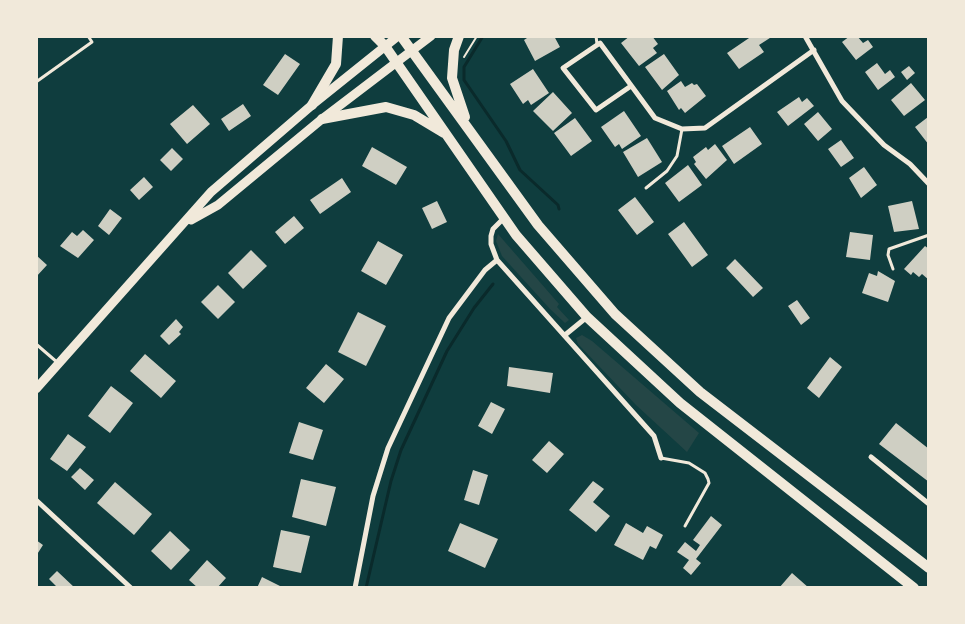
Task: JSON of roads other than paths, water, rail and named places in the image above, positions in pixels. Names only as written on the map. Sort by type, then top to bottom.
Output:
[{"type":"main road","points":[[312,105],[336,64],[338,36]]},
{"type":"main road","points":[[375,36],[386,46],[516,235],[586,317],[680,402],[914,588]]},
{"type":"main road","points":[[36,388],[187,222],[211,192],[312,105],[400,36],[538,225],[615,314],[700,392],[929,568]]},
{"type":"main road","points":[[187,222],[218,205],[322,118],[431,36]]},
{"type":"main road","points":[[459,36],[454,50],[452,78],[471,132]]},
{"type":"main road","points":[[322,118],[386,107],[414,115],[447,134]]},
{"type":"street","points":[[805,36],[842,102],[884,145],[910,164],[929,184]]},
{"type":"street","points":[[631,86],[596,110],[563,68],[600,43],[655,118],[682,129],[705,128],[814,50]]},
{"type":"street","points":[[504,218],[493,229],[491,236],[491,244],[497,260],[654,436],[661,458]]},
{"type":"street","points":[[355,588],[373,496],[388,448],[449,318],[485,270],[497,260]]},
{"type":"street","points":[[565,335],[586,317]]},
{"type":"street","points":[[871,457],[929,504]]},
{"type":"street","points":[[36,500],[127,586]]},
{"type":"lane","points":[[36,82],[92,42],[88,36]]},
{"type":"lane","points":[[596,36],[598,45]]},
{"type":"lane","points":[[646,188],[667,171],[677,156],[682,129]]},
{"type":"lane","points":[[893,268],[888,255],[889,249],[929,235]]},
{"type":"lane","points":[[36,344],[59,363]]},
{"type":"lane","points":[[661,458],[688,463],[705,473],[708,479],[709,483],[685,526]]},
{"type":"waterway","points":[[483,36],[464,67],[464,80],[506,141],[520,170],[558,205],[559,209]]},
{"type":"waterway","points":[[366,588],[391,481],[401,450],[447,351],[474,308],[493,284]]}]
